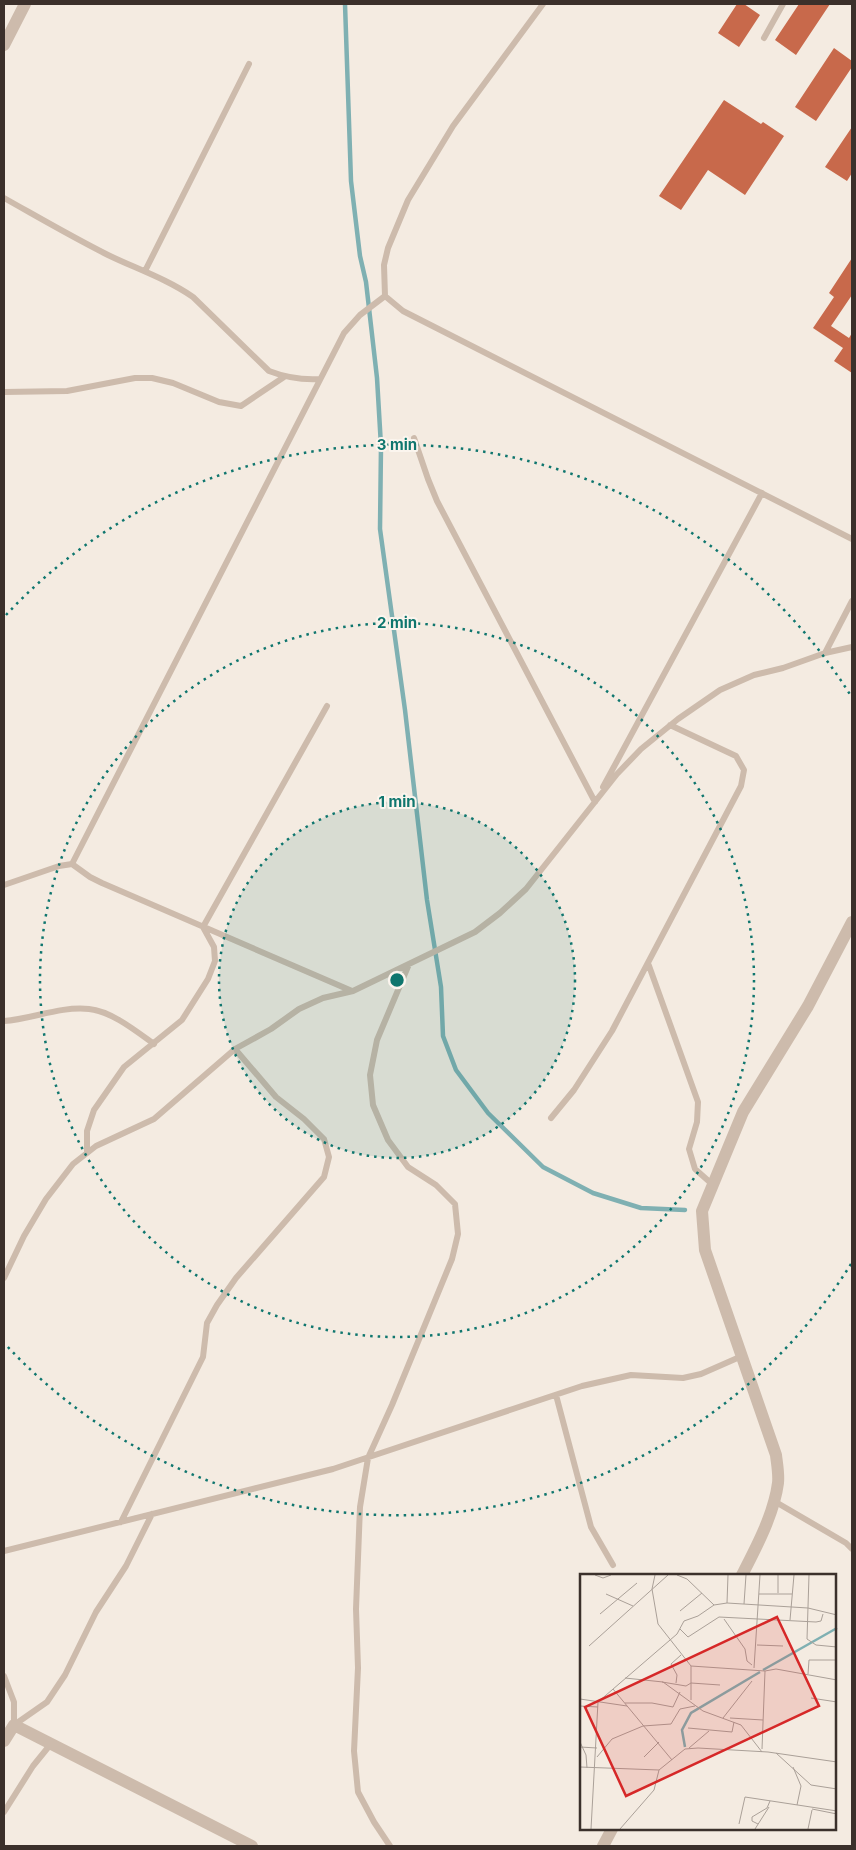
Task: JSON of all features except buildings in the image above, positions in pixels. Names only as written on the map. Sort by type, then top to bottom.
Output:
[{"type":"street","points":[[4,45],[25,4]]},
{"type":"street","points":[[743,1574],[765,1530],[778,1482],[776,1455],[705,1250],[702,1211],[744,1112],[808,1006],[852,922]]},
{"type":"street","points":[[4,1741],[14,1725],[50,1745],[252,1846]]},
{"type":"street","points":[[603,1846],[611,1830]]},
{"type":"lane","points":[[543,4],[453,126],[408,200],[388,248],[384,265],[385,296],[403,311],[852,539]]},
{"type":"lane","points":[[764,38],[783,4]]},
{"type":"lane","points":[[145,271],[249,64]]},
{"type":"lane","points":[[4,198],[107,254],[155,275],[193,297],[269,371],[284,377],[304,380],[320,379]]},
{"type":"lane","points":[[72,864],[344,333],[374,303],[385,296]]},
{"type":"lane","points":[[4,392],[67,391],[135,378],[152,378],[173,383],[219,402],[241,406],[284,377]]},
{"type":"lane","points":[[414,438],[437,501],[595,802]]},
{"type":"lane","points":[[595,802],[762,493]]},
{"type":"lane","points":[[825,653],[852,600]]},
{"type":"lane","points":[[4,1278],[24,1236],[46,1199],[73,1164],[96,1146],[154,1119],[235,1049],[272,1029],[299,1009],[324,998],[353,991],[475,932],[526,890],[617,774],[641,749],[720,690],[754,675],[783,668],[825,653],[852,647]]},
{"type":"lane","points":[[202,926],[327,706]]},
{"type":"lane","points":[[551,1118],[574,1090],[612,1032],[741,786],[744,770],[736,756],[670,726]]},
{"type":"lane","points":[[4,885],[60,866],[72,864],[102,883],[353,991]]},
{"type":"lane","points":[[87,1153],[87,1131],[94,1110],[124,1067],[182,1020],[208,979],[214,961],[214,947],[202,926]]},
{"type":"lane","points":[[648,963],[698,1102],[697,1122],[689,1149],[694,1170],[712,1184]]},
{"type":"lane","points":[[390,1846],[374,1822],[358,1792],[354,1751],[358,1668],[356,1609],[360,1507],[368,1458],[452,1259],[458,1234],[455,1204],[436,1185],[408,1167],[388,1140],[373,1105],[370,1075],[377,1040],[409,964]]},
{"type":"lane","points":[[4,1021],[67,1010],[90,1009],[130,1027],[154,1044]]},
{"type":"lane","points":[[121,1522],[203,1357],[207,1323],[217,1305],[236,1278],[324,1177],[330,1157],[324,1139],[304,1119],[276,1096],[235,1049]]},
{"type":"lane","points":[[4,1551],[333,1469],[582,1386],[632,1375],[683,1378],[700,1374],[742,1356]]},
{"type":"lane","points":[[556,1394],[591,1527],[613,1565]]},
{"type":"lane","points":[[773,1501],[852,1549]]},
{"type":"lane","points":[[14,1725],[47,1702],[65,1675],[96,1612],[126,1566],[152,1514]]},
{"type":"lane","points":[[4,1676],[14,1702],[14,1725]]},
{"type":"lane","points":[[4,1812],[33,1766],[50,1745]]},
{"type":"waterway","points":[[345,4],[351,181],[360,256],[366,282],[377,378],[381,446],[380,529],[405,710],[427,900],[441,987],[443,1036],[456,1070],[488,1113],[543,1167],[593,1193],[641,1208],[685,1210]]}]
